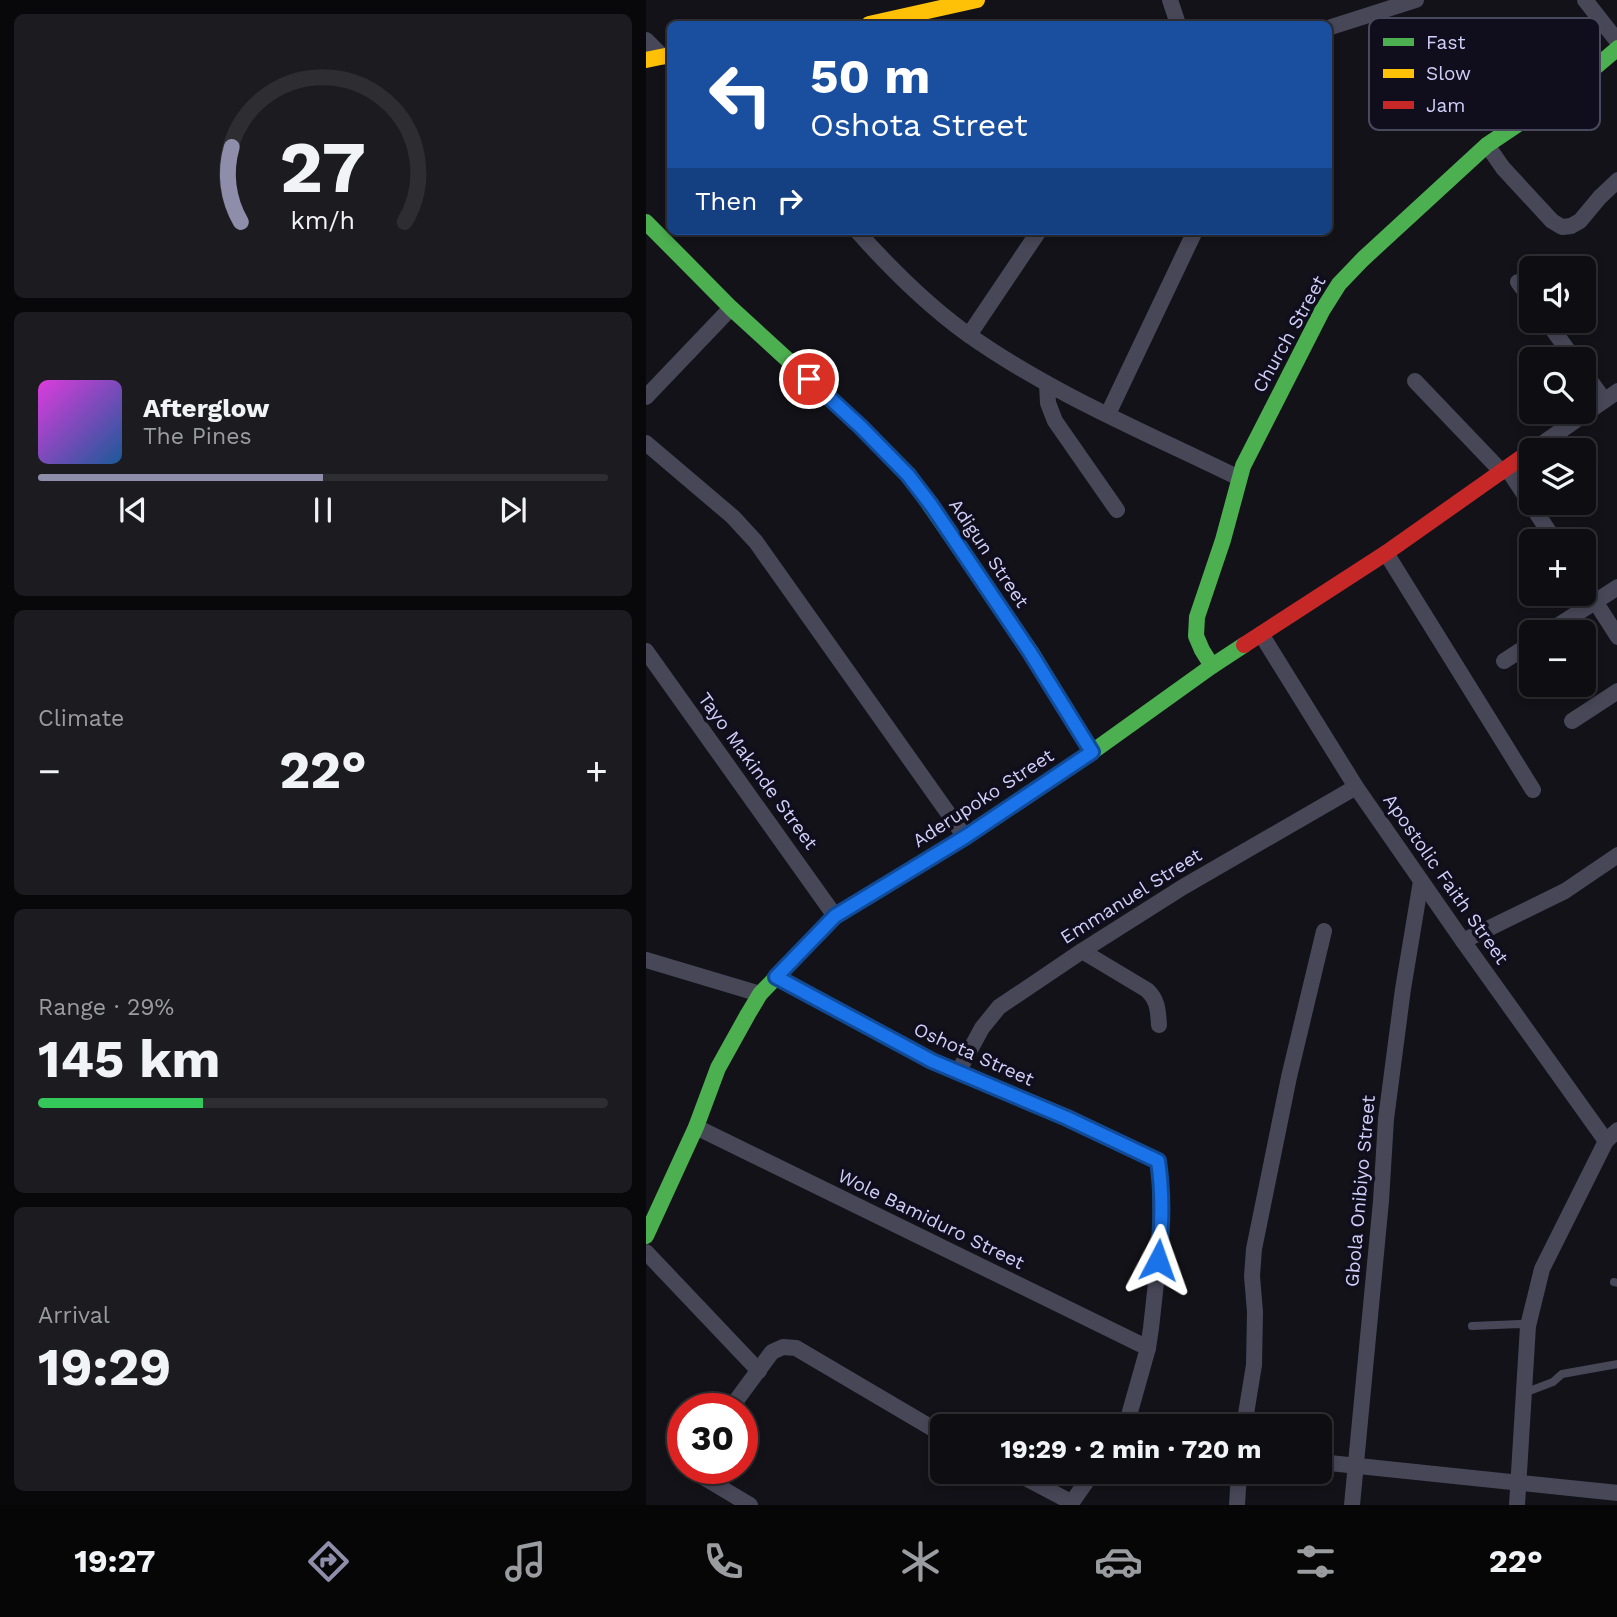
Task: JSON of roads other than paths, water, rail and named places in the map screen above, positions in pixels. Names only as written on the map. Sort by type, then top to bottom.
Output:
[{"type":"street","points":[[882,21],[977,0]]},
{"type":"street","points":[[1170,0],[1178,21]]},
{"type":"street","points":[[1332,27],[1416,0]]},
{"type":"street","points":[[1585,0],[1598,18]]},
{"type":"street","points":[[1600,20],[1617,43]]},
{"type":"street","points":[[646,40],[667,56]]},
{"type":"street","name":"Church Street","points":[[1600,63],[1617,48]]},
{"type":"street","points":[[646,60],[667,56]]},
{"type":"street","name":"Church Street","points":[[1212,666],[1196,636],[1197,617],[1223,540],[1239,478],[1316,323],[1339,284],[1363,259],[1487,145],[1509,130]]},
{"type":"street","points":[[1487,145],[1543,212],[1562,227],[1580,221],[1617,180]]},
{"type":"street","name":"Adigun Street","points":[[646,222],[731,308],[861,427],[908,475],[1030,652],[1092,752]]},
{"type":"street","points":[[861,235],[925,300],[969,335],[1047,384],[1239,478]]},
{"type":"street","points":[[969,335],[1036,235]]},
{"type":"street","points":[[1108,414],[1193,235]]},
{"type":"street","points":[[648,389],[731,308]]},
{"type":"street","points":[[1415,381],[1504,470],[1546,529]]},
{"type":"street","points":[[1596,383],[1611,396]]},
{"type":"street","points":[[1047,384],[1048,403],[1055,421],[1117,510]]},
{"type":"street","name":"Aderupoko Street","points":[[1550,438],[1611,396]]},
{"type":"street","points":[[646,443],[733,517],[756,542],[965,837]]},
{"type":"street","name":"Aderupoko Street","points":[[646,1236],[696,1127],[718,1068],[760,994],[835,916],[965,837],[1092,752],[1212,666],[1386,553],[1519,459]]},
{"type":"street","points":[[1386,553],[1533,790]]},
{"type":"street","points":[[1596,600],[1617,587]]},
{"type":"street","points":[[1596,603],[1617,638]]},
{"type":"street","points":[[1566,620],[1587,606]]},
{"type":"street","name":"Apostolic Faith Street","points":[[1261,634],[1356,787],[1463,942],[1612,1136]]},
{"type":"street","name":"Tayo Makinde Street","points":[[646,651],[652,673],[835,916]]},
{"type":"street","points":[[1504,661],[1519,651]]},
{"type":"street","points":[[1572,721],[1617,691]]},
{"type":"street","name":"Emmanuel Street","points":[[958,1072],[982,1028],[999,1006],[1183,887],[1356,787]]},
{"type":"street","points":[[1463,942],[1565,891],[1617,856]]},
{"type":"street","name":"Gbola Onibiyo Street","points":[[1352,1505],[1382,1201],[1386,1119],[1421,881]]},
{"type":"street","points":[[1246,1414],[1254,1365],[1254,1249],[1289,1077],[1324,932]]},
{"type":"street","points":[[1082,951],[1153,996],[1157,1004],[1159,1026]]},
{"type":"street","points":[[646,960],[760,994]]},
{"type":"street","name":"Oshota Street","points":[[776,977],[932,1061],[1067,1118],[1158,1161],[1161,1238],[1148,1348]]},
{"type":"street","name":"Wole Bamiduro Street","points":[[696,1127],[1148,1348]]},
{"type":"street","points":[[1517,1505],[1528,1326],[1542,1269],[1612,1136]]},
{"type":"street","points":[[646,1252],[759,1371]]},
{"type":"street","points":[[742,1393],[772,1352],[782,1347],[796,1349],[930,1427]]},
{"type":"street","points":[[1131,1414],[1148,1348]]},
{"type":"street","points":[[1332,1463],[1617,1493]]},
{"type":"street","points":[[715,1484],[750,1505]]},
{"type":"street","points":[[1035,1484],[1071,1504],[1085,1484]]},
{"type":"street","points":[[1237,1505],[1238,1484]]},
{"type":"lane","points":[[1472,1326],[1528,1326]]},
{"type":"lane","points":[[1524,1392],[1553,1382],[1562,1374],[1617,1364]]}]
